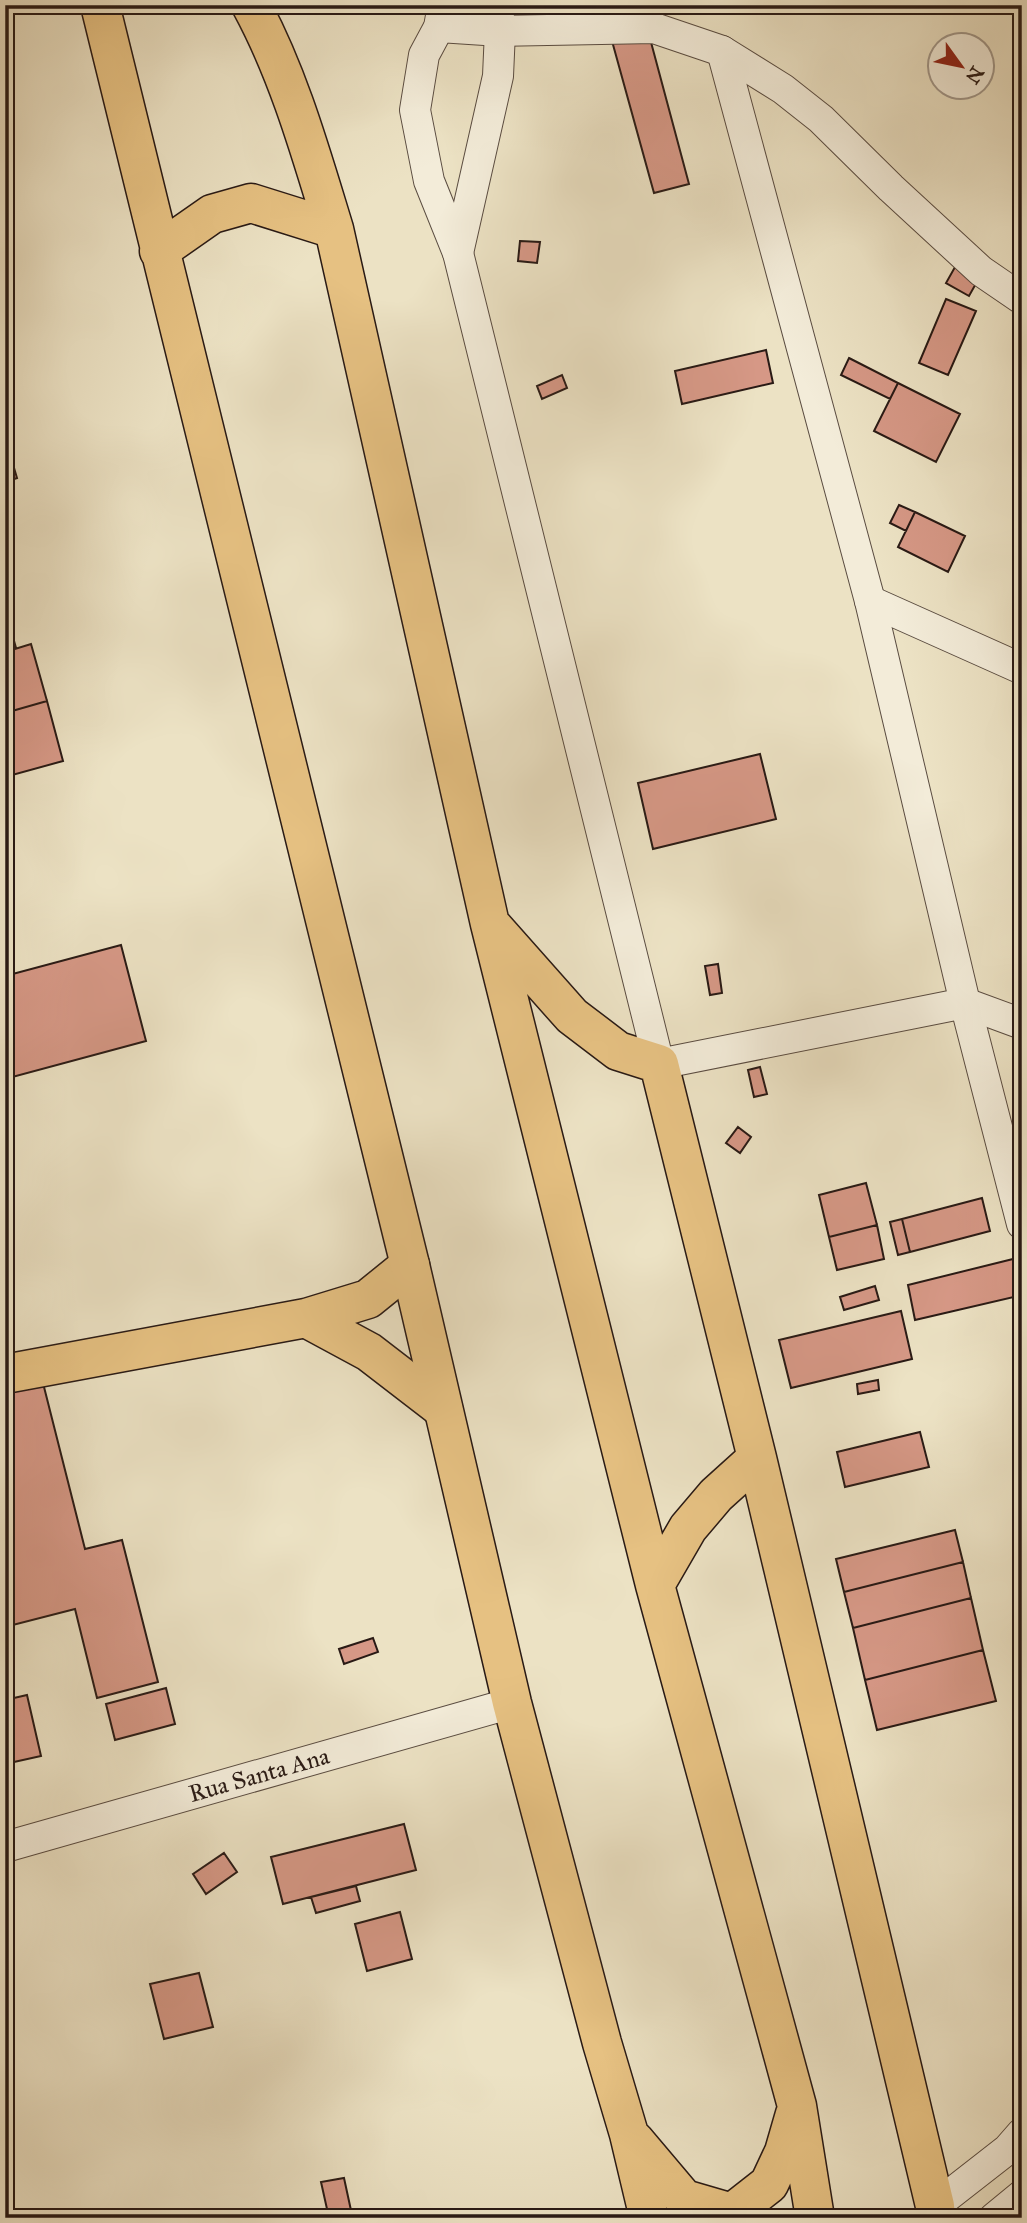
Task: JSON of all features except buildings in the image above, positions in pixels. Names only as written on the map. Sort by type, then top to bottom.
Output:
[{"type":"main road","points":[[100,5],[410,1265],[512,1703],[601,2043],[629,2134],[649,2218]]},
{"type":"main road","points":[[251,5],[267,35],[285,81],[334,229],[490,923],[655,1586],[797,2106],[815,2218]]},
{"type":"main road","points":[[159,251],[212,214],[251,203],[334,229]]},
{"type":"main road","points":[[490,923],[572,1016],[618,1051],[659,1064],[757,1458],[936,2212]]},
{"type":"main road","points":[[5,1374],[306,1318],[368,1299],[410,1265]]},
{"type":"main road","points":[[306,1318],[369,1352],[443,1409]]},
{"type":"main road","points":[[655,1586],[688,1528],[716,1495],[757,1458]]},
{"type":"main road","points":[[629,2134],[684,2199],[732,2213],[769,2184],[784,2152],[797,2106]]},
{"type":"street","points":[[1022,299],[981,271],[821,119],[783,89],[722,51],[654,28],[441,16],[424,55],[415,110],[429,181],[458,253],[659,1064],[965,1003],[1022,1024]]},
{"type":"street","points":[[458,253],[498,76],[499,18]]},
{"type":"street","points":[[722,51],[870,601],[965,1003],[1022,1224]]},
{"type":"street","points":[[870,601],[1022,670]]},
{"type":"street","name":"Rua Santa Ana","points":[[5,1847],[512,1703]]},
{"type":"street","points":[[936,2212],[1008,2149],[1022,2133]]},
{"type":"street","points":[[994,2218],[1022,2195]]}]
